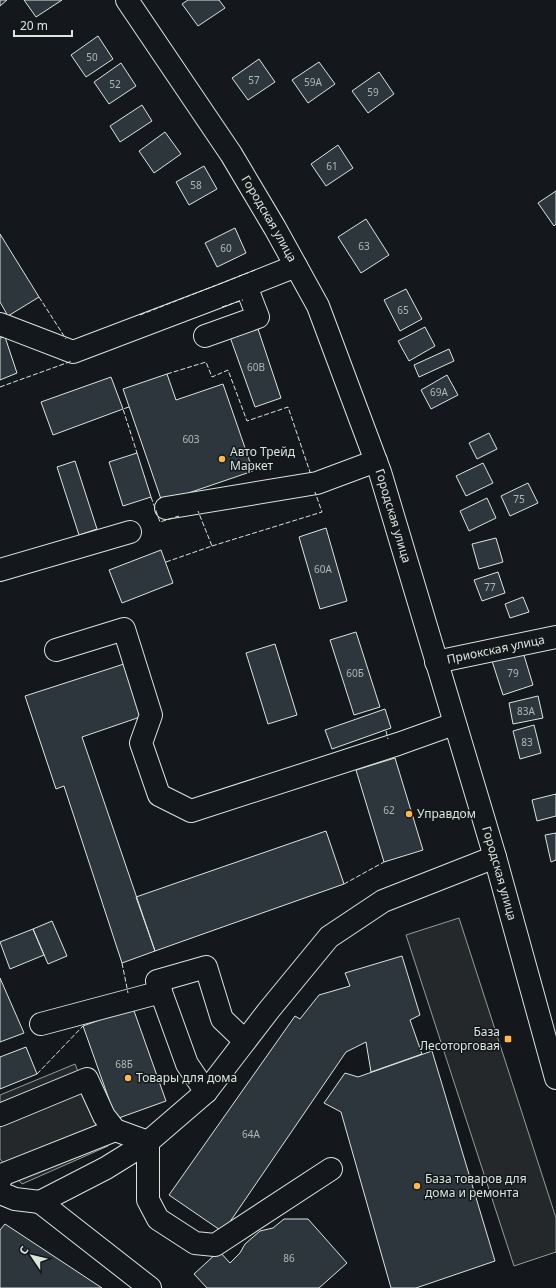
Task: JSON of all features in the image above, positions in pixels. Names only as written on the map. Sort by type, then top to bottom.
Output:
[{"type":"main road","name":"Городская улица","points":[[127,0],[231,154],[275,228],[318,306],[376,461],[494,857],[556,1078]]},
{"type":"main road","points":[[0,324],[73,352],[296,266]]},
{"type":"main road","points":[[205,336],[258,317],[246,286]]},
{"type":"main road","points":[[166,508],[317,483],[376,461]]},
{"type":"main road","points":[[0,570],[130,532]]},
{"type":"main road","points":[[56,650],[124,629],[151,715],[141,743],[160,795],[191,811],[395,745],[454,724]]},
{"type":"main road","name":"Приокская улица","points":[[436,662],[556,637]]},
{"type":"main road","points":[[40,1202],[106,1168],[148,1142],[206,1092],[329,937],[383,901],[494,857]]},
{"type":"main road","points":[[206,1092],[187,1064],[157,981],[206,967],[222,1019],[245,1041]]},
{"type":"main road","points":[[42,1024],[161,992]]},
{"type":"main road","points":[[0,1115],[87,1079],[104,1116],[115,1130],[148,1142]]},
{"type":"main road","points":[[115,1130],[4,1174],[2,1194],[15,1199],[40,1202],[150,1288]]},
{"type":"main road","points":[[148,1142],[148,1200],[158,1219],[195,1243],[215,1245],[331,1169]]},
{"type":"shaded area","points":[[459,918],[556,1218],[556,1252],[514,1266],[406,935]]},
{"type":"shaded area","points":[[75,1064],[108,1146],[22,1184],[0,1159],[0,1095]]},
{"type":"building","points":[[0,0],[7,0],[0,6]]},
{"type":"building","points":[[24,0],[62,0],[36,17]]},
{"type":"building","points":[[188,0],[219,0],[225,8],[198,26],[182,4]]},
{"type":"building","points":[[98,36],[113,59],[86,77],[71,55]]},
{"type":"building","points":[[259,59],[275,82],[248,100],[232,78]]},
{"type":"building","points":[[319,62],[335,84],[308,103],[292,80]]},
{"type":"building","points":[[121,63],[136,86],[109,104],[94,82]]},
{"type":"building","points":[[379,72],[394,94],[368,113],[352,91]]},
{"type":"building","points":[[142,105],[152,121],[120,142],[110,126]]},
{"type":"building","points":[[165,132],[181,154],[154,173],[139,151]]},
{"type":"building","points":[[338,145],[353,168],[326,186],[311,164]]},
{"type":"building","points":[[204,166],[217,189],[189,205],[176,182]]},
{"type":"building","points":[[556,191],[556,224],[554,226],[538,203]]},
{"type":"building","points":[[366,219],[389,255],[361,273],[338,237]]},
{"type":"building","points":[[235,228],[246,253],[217,267],[205,243]]},
{"type":"building","points":[[0,234],[39,297],[8,316],[0,302]]},
{"type":"building","points":[[406,289],[422,319],[400,331],[384,300]]},
{"type":"building","points":[[257,326],[281,398],[255,407],[230,337]]},
{"type":"building","points":[[425,327],[435,346],[409,361],[398,341]]},
{"type":"building","points":[[5,337],[17,373],[0,380],[0,338]]},
{"type":"building","points":[[449,349],[454,361],[419,377],[414,365]]},
{"type":"building","points":[[167,374],[176,400],[223,384],[253,471],[162,502],[123,389]]},
{"type":"building","points":[[447,375],[458,395],[431,409],[421,390]]},
{"type":"building","points":[[111,377],[123,409],[53,435],[41,402]]},
{"type":"building","points":[[489,433],[497,449],[477,459],[469,443]]},
{"type":"building","points":[[137,453],[151,497],[123,506],[109,462]]},
{"type":"building","points":[[75,461],[97,529],[79,535],[57,467]]},
{"type":"building","points":[[483,463],[493,483],[466,496],[456,476]]},
{"type":"building","points":[[528,483],[538,503],[510,516],[501,496]]},
{"type":"building","points":[[487,498],[496,518],[469,531],[460,511]]},
{"type":"building","points":[[326,528],[347,601],[320,609],[299,537]]},
{"type":"building","points":[[496,538],[503,562],[479,569],[472,544]]},
{"type":"building","points":[[161,550],[173,583],[122,603],[109,570]]},
{"type":"building","points":[[498,572],[505,593],[482,601],[474,580]]},
{"type":"building","points":[[523,597],[529,612],[510,618],[505,604]]},
{"type":"building","points":[[356,632],[380,707],[354,715],[330,640]]},
{"type":"building","points":[[275,644],[297,715],[268,724],[246,653]]},
{"type":"building","points":[[523,652],[533,685],[503,695],[492,661]]},
{"type":"building","points":[[127,663],[143,716],[82,737],[155,951],[122,963],[64,786],[56,789],[25,696]]},
{"type":"building","points":[[538,696],[543,718],[513,724],[509,703]]},
{"type":"building","points":[[385,709],[391,728],[332,749],[325,730]]},
{"type":"building","points":[[534,725],[541,753],[520,759],[513,731]]},
{"type":"building","points":[[395,758],[423,850],[384,862],[356,770]]},
{"type":"building","points":[[556,794],[556,816],[537,821],[532,800]]},
{"type":"building","points":[[326,831],[344,884],[155,951],[136,897]]},
{"type":"building","points":[[556,833],[556,860],[551,862],[545,835]]},
{"type":"building","points":[[52,921],[67,956],[48,964],[33,929]]},
{"type":"building","points":[[33,929],[44,955],[10,969],[0,942]]},
{"type":"building","points":[[402,956],[420,1015],[410,1020],[422,1054],[371,1072],[366,1042],[346,1052],[223,1232],[169,1195],[295,1016],[300,1019],[319,995],[350,986],[345,973]]},
{"type":"building","points":[[0,978],[24,1033],[0,1042]]},
{"type":"building","points":[[133,1008],[166,1101],[116,1119],[83,1026]]},
{"type":"building","points":[[26,1047],[37,1074],[0,1089],[0,1057]]},
{"type":"building","name":"База товаров для дома и ремонта","points":[[432,1051],[495,1261],[416,1288],[391,1288],[341,1112],[324,1103],[345,1073],[358,1077]]},
{"type":"building","points":[[284,1219],[308,1219],[347,1263],[319,1288],[207,1288],[194,1274],[219,1251],[230,1263],[240,1253],[245,1244],[260,1231],[273,1228]]},
{"type":"building","points":[[5,1224],[102,1288],[0,1288],[0,1230]]},
{"type":"fence","points":[[140,315],[255,270]]},
{"type":"fence","points":[[39,297],[66,339]]},
{"type":"fence","points":[[222,307],[243,300]]},
{"type":"fence","points":[[0,387],[72,361]]},
{"type":"fence","points":[[167,374],[206,362],[212,377],[228,370],[247,421],[288,407],[310,472]]},
{"type":"fence","points":[[129,407],[123,409],[137,453]]},
{"type":"fence","points":[[212,546],[322,512],[315,492]]},
{"type":"fence","points":[[151,497],[160,522],[179,516]]},
{"type":"fence","points":[[166,562],[212,546],[198,511]]},
{"type":"fence","points":[[386,731],[388,739]]},
{"type":"fence","points":[[344,884],[384,862]]},
{"type":"fence","points":[[122,963],[128,993]]},
{"type":"fence","points":[[37,1074],[83,1026]]},
{"type":"place","name":"Авто Трейд Маркет","points":[[222,459]]},
{"type":"place","name":"Управдом","points":[[409,814]]},
{"type":"place","name":"База Лесоторговая","points":[[508,1039]]},
{"type":"place","name":"Товары для дома","points":[[128,1078]]},
{"type":"place","name":"База товаров для дома и ремонта","points":[[417,1186]]}]
